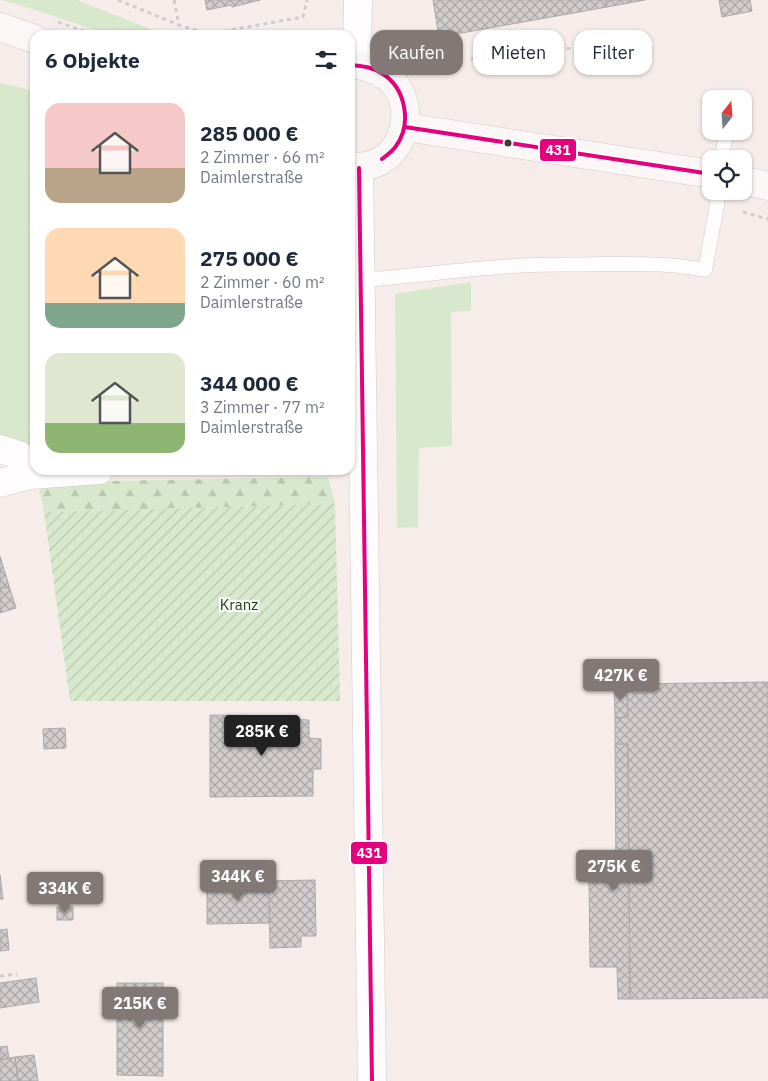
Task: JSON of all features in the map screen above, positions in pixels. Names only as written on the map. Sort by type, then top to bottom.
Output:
[{"type":"main road","points":[[0,27],[30,37]]},
{"type":"main road","points":[[355,64],[379,70],[392,80],[401,94],[406,110],[405,126],[399,142],[389,155],[375,164],[355,167]]},
{"type":"main road","points":[[405,126],[702,173]]},
{"type":"main road","points":[[752,182],[768,186]]},
{"type":"street","points":[[355,48],[358,0]]},
{"type":"street","points":[[355,186],[360,280],[357,463],[372,1081]]},
{"type":"street","points":[[0,449],[19,455],[30,473]]},
{"type":"street","points":[[0,483],[31,475]]},
{"type":"lane","points":[[360,280],[535,264],[646,264],[687,266],[705,270],[717,200]]},
{"type":"path","points":[[118,0],[195,30]]},
{"type":"path","points":[[174,0],[179,25]]},
{"type":"path","points":[[232,30],[303,18],[306,0]]},
{"type":"path","points":[[471,59],[574,48]]},
{"type":"path","points":[[722,200],[768,219]]},
{"type":"path","points":[[0,976],[17,974]]},
{"type":"green space","points":[[2,0],[77,0],[152,30],[95,30]]},
{"type":"green space","points":[[0,83],[30,90],[30,448],[0,438]]},
{"type":"green space","points":[[471,282],[471,311],[451,312],[452,446],[419,448],[418,527],[397,528],[395,294]]},
{"type":"green space","points":[[328,477],[335,504],[44,512],[39,488],[52,482]]},
{"type":"green space","name":"Kranz","points":[[335,504],[340,701],[70,701],[44,512]]},
{"type":"building","points":[[205,0],[260,0],[232,7],[231,5],[207,10]]},
{"type":"building","points":[[433,0],[606,0],[607,7],[463,33],[463,30],[438,30]]},
{"type":"building","points":[[606,0],[645,0],[607,7]]},
{"type":"building","points":[[719,0],[750,0],[752,11],[722,17]]},
{"type":"building","points":[[0,556],[9,586],[0,589]]},
{"type":"building","points":[[9,586],[16,608],[0,613],[0,589]]},
{"type":"building","points":[[768,682],[768,998],[630,999],[628,744],[615,744],[615,718],[628,717],[627,684]]},
{"type":"building","points":[[614,684],[627,684],[628,717],[615,718]]},
{"type":"building","points":[[210,715],[284,716],[284,719],[309,720],[309,738],[321,739],[321,769],[313,769],[313,796],[210,797]]},
{"type":"building","points":[[65,728],[66,748],[44,749],[43,729]]},
{"type":"building","points":[[615,744],[628,744],[630,999],[618,999],[617,967],[590,967],[589,873],[616,873]]},
{"type":"building","points":[[0,875],[3,899],[0,899]]},
{"type":"building","points":[[315,880],[316,936],[301,936],[301,947],[270,948],[269,881]]},
{"type":"building","points":[[207,881],[269,881],[270,923],[207,924]]},
{"type":"building","points":[[47,882],[72,883],[72,900],[47,900]]},
{"type":"building","points":[[57,907],[73,907],[73,920],[57,920]]},
{"type":"building","points":[[7,929],[9,950],[0,951],[0,930]]},
{"type":"building","points":[[36,978],[39,1002],[0,1008],[0,983]]},
{"type":"building","points":[[117,983],[163,983],[163,1076],[117,1075]]},
{"type":"building","points":[[7,1046],[9,1058],[0,1060],[0,1047]]},
{"type":"building","points":[[34,1055],[38,1081],[18,1081],[15,1057]]},
{"type":"building","points":[[15,1057],[18,1081],[0,1081],[0,1060]]},
{"type":"transit line","name":"431","points":[[355,65],[371,68],[391,80],[397,88],[404,107],[405,118],[401,137],[393,150],[382,159]]},
{"type":"transit line","name":"431","points":[[405,127],[702,173]]},
{"type":"transit line","name":"431","points":[[359,168],[372,1081]]}]
